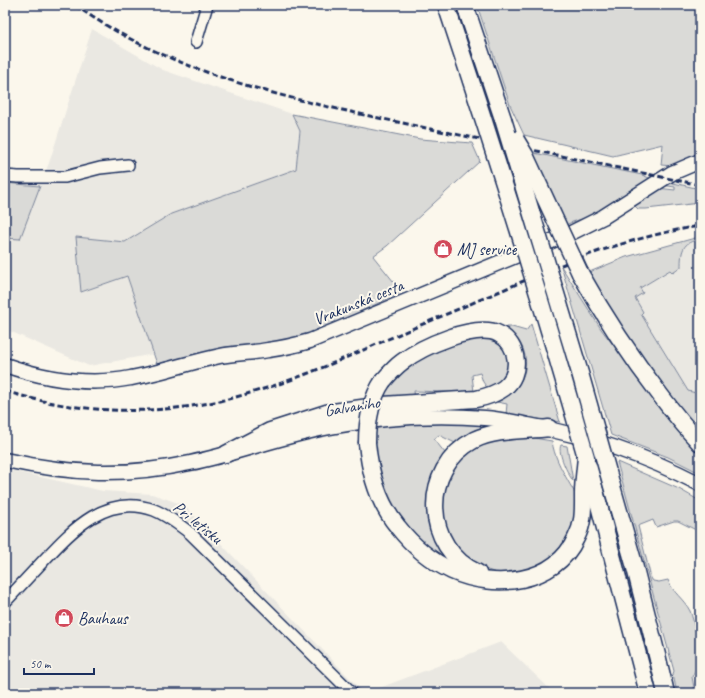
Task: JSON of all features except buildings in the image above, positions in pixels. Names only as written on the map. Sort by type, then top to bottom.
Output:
[{"type":"highway","points":[[446,5],[564,377],[648,693]]},
{"type":"highway","points":[[465,5],[503,119],[582,380],[634,564],[666,693]]},
{"type":"highway","points":[[503,119],[525,155],[580,273],[613,329],[642,372],[700,443]]},
{"type":"highway","points":[[226,454],[270,431],[326,413],[376,406],[476,399],[503,389],[511,381],[516,368],[515,355],[509,342],[499,334],[485,330],[471,332],[445,340],[413,355],[392,370],[377,390],[370,411],[367,443],[372,476],[381,500],[392,519],[408,539],[430,558],[451,570],[472,578],[507,580],[528,578],[539,574],[558,562],[569,550],[577,537],[583,516],[586,457]]},
{"type":"highway","points":[[507,580],[493,578],[477,573],[463,565],[450,551],[441,535],[436,519],[435,499],[437,487],[449,462],[466,446],[474,441],[482,437],[502,432],[549,428]]},
{"type":"main road","name":"Vrakunská cesta","points":[[5,365],[43,376],[98,382],[132,378],[222,356],[268,350],[310,341],[571,233],[603,217],[672,173],[700,161]]},
{"type":"main road","name":"Galvaniho","points":[[5,460],[56,470],[92,473],[125,473],[168,467],[226,454],[303,432],[335,426],[400,418],[452,416],[487,418],[549,428],[586,438],[654,462],[700,484]]},
{"type":"street","points":[[196,42],[207,5]]},
{"type":"street","points":[[5,176],[65,177],[100,168],[128,165]]},
{"type":"street","name":"Pri letisku","points":[[5,602],[68,535],[91,517],[116,507],[129,505],[153,510],[166,516],[190,533],[352,693]]},
{"type":"shaded area","points":[[477,5],[700,5],[700,156],[685,160],[672,166],[661,165],[663,144],[613,156],[524,135],[510,105]]},
{"type":"shaded area","points":[[92,29],[163,70],[292,114],[300,131],[296,169],[171,214],[125,242],[76,237],[81,292],[127,276],[154,354],[89,366],[5,329],[5,183],[40,185],[49,163]]},
{"type":"shaded area","points":[[292,114],[420,139],[472,143],[480,161],[387,246],[373,256],[402,292],[309,336],[288,341],[226,347],[157,364],[127,276],[81,292],[76,237],[125,242],[171,214],[296,169],[300,131]]},
{"type":"shaded area","points":[[529,152],[642,175],[652,179],[606,208],[564,226]]},
{"type":"shaded area","points":[[669,182],[700,189],[700,203],[646,209],[638,209],[635,206],[636,203],[657,188],[675,190],[675,187],[661,185]]},
{"type":"shaded area","points":[[5,183],[40,186],[20,239],[5,238]]},
{"type":"shaded area","points":[[695,238],[700,238],[700,240],[686,245],[682,252],[681,267],[673,273],[670,270],[640,288],[643,293],[635,298],[643,312],[641,314],[688,391],[700,394],[700,436],[622,331],[587,273],[626,257]]},
{"type":"shaded area","points":[[700,240],[700,394],[688,391],[641,314],[643,312],[635,298],[643,293],[640,288],[671,270],[681,267],[682,252],[685,246],[692,241]]},
{"type":"shaded area","points":[[561,266],[601,329],[671,420],[700,453],[700,473],[668,457],[611,435]]},
{"type":"shaded area","points":[[531,324],[560,422],[506,414],[507,404],[497,402],[517,387],[523,377],[525,367],[525,356],[522,346],[515,336],[505,327],[512,327],[526,331]]},
{"type":"shaded area","points":[[493,337],[510,353],[506,379],[488,389],[483,382],[480,373],[472,375],[473,393],[414,391],[415,398],[377,402],[381,392],[403,367],[453,342]]},
{"type":"shaded area","points":[[462,423],[485,424],[485,426],[473,431],[455,443],[439,435],[434,439],[445,453],[430,482],[427,495],[427,514],[431,532],[444,556],[443,559],[431,551],[396,516],[380,482],[372,427]]},
{"type":"shaded area","points":[[515,436],[552,441],[558,462],[574,493],[576,505],[575,514],[569,534],[551,557],[540,565],[532,568],[513,571],[513,574],[499,574],[482,568],[455,548],[441,516],[444,484],[468,450],[482,441]]},
{"type":"shaded area","points":[[561,445],[567,446],[573,481],[566,469],[560,453]]},
{"type":"shaded area","points":[[617,462],[679,489],[700,501],[700,532],[678,521],[656,527],[653,520],[638,526],[651,578],[653,581],[659,582],[668,580],[692,616],[700,655],[700,660],[692,677],[695,693],[677,693],[673,674],[674,671]]},
{"type":"shaded area","points":[[5,469],[103,491],[152,494],[184,505],[364,693],[5,693]]},
{"type":"shaded area","points":[[501,642],[554,693],[366,693]]},
{"type":"railway","points":[[75,5],[115,30],[157,52],[200,70],[289,97],[426,128],[700,185]]},
{"type":"railway","points":[[5,391],[35,399],[96,409],[159,410],[220,401],[268,388],[320,369],[549,270],[586,256],[642,238],[700,226]]},
{"type":"place","name":"MJ service","points":[[443,249]]},
{"type":"place","name":"Bauhaus","points":[[64,618]]}]
